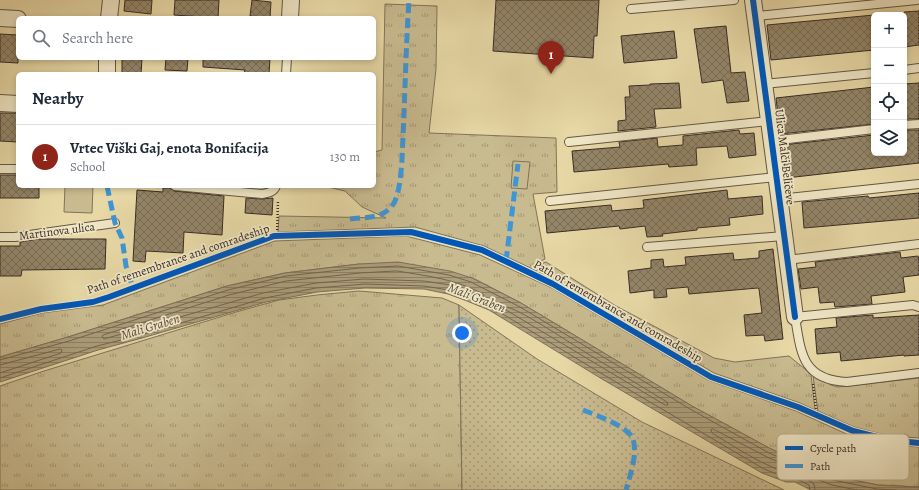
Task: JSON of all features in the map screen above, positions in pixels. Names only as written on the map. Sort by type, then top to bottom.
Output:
[{"type":"street","points":[[109,16],[111,0]]},
{"type":"street","points":[[290,16],[291,0]]},
{"type":"street","name":"Ulica Malči Beličeve","points":[[753,0],[795,317]]},
{"type":"street","points":[[0,18],[16,19]]},
{"type":"street","points":[[107,60],[107,72]]},
{"type":"street","points":[[0,103],[16,104]]},
{"type":"lane","points":[[631,9],[734,0]]},
{"type":"lane","points":[[756,16],[917,0]]},
{"type":"lane","points":[[286,72],[287,60]]},
{"type":"lane","points":[[907,70],[919,68]]},
{"type":"lane","points":[[764,84],[871,73]]},
{"type":"lane","name":"Ulica Malči Beličeve","points":[[569,142],[769,121]]},
{"type":"lane","points":[[907,125],[919,124]]},
{"type":"lane","points":[[771,140],[871,129]]},
{"type":"lane","points":[[0,169],[16,170]]},
{"type":"lane","name":"Ulica Malči Beličeve","points":[[550,201],[776,177]]},
{"type":"lane","points":[[779,199],[919,184]]},
{"type":"lane","points":[[197,188],[262,194],[275,189],[277,190]]},
{"type":"lane","name":"Martinova ulica","points":[[0,237],[15,237],[115,223]]},
{"type":"lane","points":[[647,247],[784,236]]},
{"type":"lane","points":[[787,260],[919,244]]},
{"type":"lane","points":[[795,317],[913,305],[919,307]]},
{"type":"lane","name":"Ulica Malči Beličeve","points":[[795,317],[800,349],[806,364],[811,369]]},
{"type":"lane","points":[[811,369],[826,378],[841,381],[919,373]]},
{"type":"path","points":[[277,190],[277,236]]},
{"type":"path","points":[[811,369],[817,415]]},
{"type":"green space","points":[[385,4],[437,6],[436,69],[429,133],[556,138],[557,192],[533,194],[545,259],[541,261],[537,271],[484,246],[415,227],[278,232],[279,216],[386,218],[362,207],[345,191],[332,188],[376,188],[376,152],[382,150]]},
{"type":"green space","points":[[513,161],[530,162],[527,189],[511,188]]},
{"type":"green space","points":[[65,188],[93,188],[92,213],[64,212]]},
{"type":"green space","points":[[406,236],[480,255],[552,288],[708,380],[796,411],[847,434],[777,434],[777,452],[692,406],[521,303],[473,278],[359,264],[285,273],[227,286],[68,337],[0,357],[0,324],[42,313],[103,305],[275,241]]},
{"type":"green space","points":[[546,262],[616,306],[714,358],[735,362],[789,356],[811,374],[815,410],[800,403],[714,373],[555,279],[539,272],[543,263]]},
{"type":"green space","points":[[359,291],[442,298],[459,305],[462,490],[0,490],[0,386],[44,371],[279,300]]},
{"type":"green space","points":[[459,305],[537,359],[642,422],[784,490],[462,490]]},
{"type":"green space","points":[[813,376],[838,387],[919,378],[919,438],[909,437],[909,434],[881,434],[854,427],[818,411]]},
{"type":"green space","points":[[909,446],[919,447],[919,487],[878,485],[854,480],[909,480]]},
{"type":"water","name":"Mali Graben","points":[[398,262],[450,271],[472,278],[521,303],[692,406],[777,452],[777,479],[762,473],[602,379],[489,310],[448,294],[424,289],[365,288],[317,292],[266,302],[98,350],[0,382],[0,357],[68,337],[227,286],[285,273],[359,264]]},
{"type":"water","name":"Mali Graben","points":[[781,480],[854,480],[878,485],[919,487],[919,490],[811,490],[795,482],[786,482]]},
{"type":"building","points":[[125,0],[152,0],[151,14],[124,11]]},
{"type":"building","points":[[175,0],[219,0],[218,16],[174,15]]},
{"type":"building","points":[[252,0],[271,2],[270,16],[250,16]]},
{"type":"building","points":[[496,0],[599,0],[597,36],[594,36],[593,58],[493,51]]},
{"type":"building","points":[[919,11],[919,45],[907,47],[907,12],[904,12]]},
{"type":"building","points":[[871,15],[871,50],[771,60],[767,25]]},
{"type":"building","points":[[726,26],[731,73],[745,72],[749,101],[727,103],[723,80],[702,83],[694,29]]},
{"type":"building","points":[[674,31],[677,58],[624,63],[621,36]]},
{"type":"building","points":[[0,34],[16,35],[16,60],[18,60],[18,63],[0,62]]},
{"type":"building","points":[[122,60],[142,60],[141,72],[122,72]]},
{"type":"building","points":[[166,60],[188,60],[187,71],[165,70]]},
{"type":"building","points":[[203,60],[270,60],[269,72],[244,72],[245,70],[203,67]]},
{"type":"building","points":[[679,83],[681,108],[654,109],[656,127],[618,131],[618,121],[626,120],[625,97],[630,97],[629,86]]},
{"type":"building","points":[[919,83],[919,119],[907,119],[907,84]]},
{"type":"building","points":[[871,87],[871,124],[780,134],[776,98]]},
{"type":"building","points":[[0,113],[16,113],[16,142],[0,141]]},
{"type":"building","points":[[739,130],[740,134],[754,133],[756,155],[729,158],[727,146],[696,148],[697,165],[669,167],[668,164],[574,172],[572,151],[620,147],[619,142],[657,138],[658,147],[683,145],[683,136]]},
{"type":"building","points":[[907,130],[919,130],[919,163],[786,178],[782,145],[871,135],[871,156],[907,156]]},
{"type":"building","points":[[0,175],[16,175],[16,188],[39,188],[39,198],[0,198]]},
{"type":"building","points":[[163,188],[170,188],[174,191],[224,196],[222,235],[184,232],[183,253],[146,251],[145,262],[133,261],[137,190],[163,192]]},
{"type":"building","points":[[727,190],[728,199],[762,196],[763,214],[729,218],[730,225],[697,228],[697,230],[662,234],[663,236],[647,237],[645,226],[620,229],[619,226],[547,233],[545,211],[611,205],[612,211],[644,208],[643,200]]},
{"type":"building","points":[[919,193],[919,218],[804,228],[802,202]]},
{"type":"building","points":[[246,198],[273,198],[272,215],[245,213]]},
{"type":"building","points":[[38,239],[106,239],[105,269],[22,270],[21,276],[0,276],[0,246],[20,246],[20,242]]},
{"type":"building","points":[[773,249],[783,339],[765,341],[764,335],[746,336],[744,315],[762,313],[758,288],[689,294],[688,287],[666,289],[667,297],[654,298],[654,290],[630,293],[628,271],[651,268],[651,260],[663,259],[664,267],[686,265],[685,257],[733,253],[734,260],[759,258],[759,251]]},
{"type":"building","points":[[900,252],[901,258],[918,256],[919,261],[919,275],[903,277],[905,292],[871,296],[872,304],[835,307],[834,302],[820,303],[818,287],[801,289],[798,269],[816,267],[815,262]]},
{"type":"building","points":[[873,315],[873,318],[919,315],[919,355],[841,361],[840,352],[817,354],[815,329],[837,327],[836,318]]},
{"type":"marked path","points":[[350,219],[373,217],[383,213],[392,206],[398,193],[402,163],[409,0]]},
{"type":"marked path","points":[[506,261],[518,164]]},
{"type":"marked path","points":[[107,188],[115,223],[122,238],[126,266],[133,288]]},
{"type":"marked path","points":[[583,410],[618,425],[630,434],[633,439],[635,451],[626,490]]},
{"type":"cycle path","points":[[753,0],[795,317]]},
{"type":"cycle path","name":"Path of remembrance and comradeship","points":[[0,319],[41,309],[93,302],[274,236],[411,232],[482,250],[553,284],[711,377],[798,407],[853,431],[865,434]]},
{"type":"cycle path","name":"Path of remembrance and comradeship","points":[[909,442],[919,443]]},
{"type":"place","name":"Vrtec Viški Gaj, enota Bonifacija","points":[[551,74]]}]
